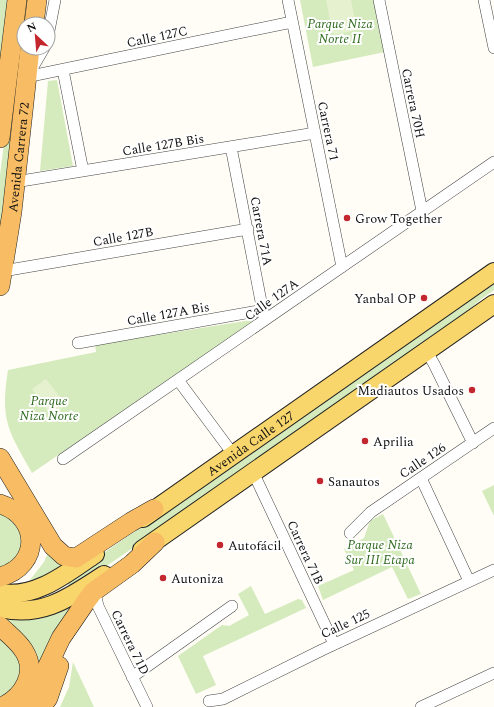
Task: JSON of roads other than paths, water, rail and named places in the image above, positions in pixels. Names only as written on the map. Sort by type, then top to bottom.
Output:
[{"type":"highway","name":"Avenida Carrera 72","points":[[0,138],[17,0]]},
{"type":"highway","points":[[35,16],[37,0]]},
{"type":"highway","name":"Avenida Carrera 72","points":[[2,278],[15,182],[29,56]]},
{"type":"highway","points":[[0,458],[53,546],[64,556],[71,558],[81,556],[131,522],[154,509]]},
{"type":"highway","points":[[0,504],[12,508],[22,515],[28,526],[31,538],[30,551],[23,562],[15,570],[0,577]]},
{"type":"highway","points":[[24,707],[34,694],[48,664],[67,630],[87,600],[98,588],[132,564],[156,542]]},
{"type":"highway","points":[[0,626],[24,652],[29,671],[23,692],[16,700],[2,707]]},
{"type":"highway","points":[[42,707],[48,698],[55,680],[67,630]]},
{"type":"main road","name":"Avenida Calle 127","points":[[0,593],[20,594],[38,589],[96,553],[154,509],[494,272]]},
{"type":"main road","name":"Avenida Calle 127","points":[[0,608],[31,610],[46,608],[70,598],[156,542],[253,472],[494,304]]},
{"type":"street","points":[[52,16],[55,0]]},
{"type":"street","name":"Carrera 71","points":[[288,0],[342,267]]},
{"type":"street","name":"Carrera 70H","points":[[379,0],[422,211]]},
{"type":"street","points":[[484,0],[494,48]]},
{"type":"street","name":"Calle 127C","points":[[26,77],[292,22]]},
{"type":"street","name":"Avenida Carrera 72","points":[[26,77],[41,56]]},
{"type":"street","points":[[63,70],[83,171]]},
{"type":"street","name":"Calle 127B Bis","points":[[15,182],[315,133]]},
{"type":"street","name":"Carrera 71A","points":[[231,147],[264,315]]},
{"type":"street","name":"Calle 127A","points":[[63,459],[178,380],[264,315],[342,267],[494,162]]},
{"type":"street","name":"Calle 127B","points":[[2,278],[248,229]]},
{"type":"street","name":"Calle 127A Bis","points":[[78,343],[264,315]]},
{"type":"street","points":[[427,352],[473,442]]},
{"type":"street","points":[[178,380],[233,454]]},
{"type":"street","name":"Calle 126","points":[[350,533],[371,512],[494,428]]},
{"type":"street","name":"Carrera 71B","points":[[253,472],[334,644]]},
{"type":"street","points":[[421,478],[469,581]]},
{"type":"street","name":"Calle 125","points":[[209,701],[224,699],[334,644],[494,570]]},
{"type":"street","name":"Carrera 71D","points":[[98,588],[96,597],[98,606],[147,707]]},
{"type":"street","points":[[132,677],[232,606]]},
{"type":"street","points":[[421,707],[494,673]]},
{"type":"place","name":"Grow Together","points":[[347,218]]},
{"type":"place","name":"Yanbal OP","points":[[424,298]]},
{"type":"place","name":"Madiautos Usados","points":[[472,390]]},
{"type":"place","name":"Aprilia","points":[[365,441]]},
{"type":"place","name":"Sanautos","points":[[320,481]]},
{"type":"place","name":"Autofácil","points":[[220,545]]},
{"type":"place","name":"Autoniza","points":[[163,578]]},
{"type":"park label","name":"Parque Niza Norte II","points":[[340,30]]},
{"type":"park label","name":"Parque Niza Norte","points":[[49,408]]},
{"type":"park label","name":"Parque Niza Sur III Etapa","points":[[380,552]]}]
